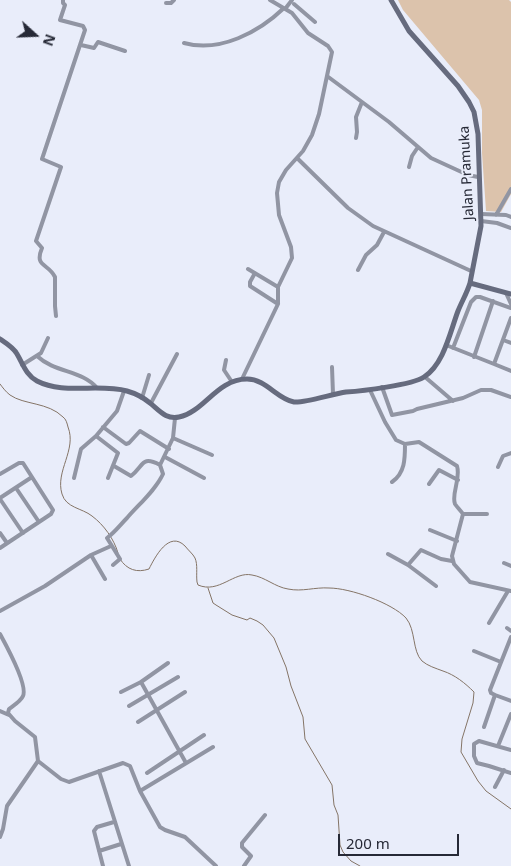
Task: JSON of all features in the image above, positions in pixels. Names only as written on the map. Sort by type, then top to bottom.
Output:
[{"type":"main road","name":"Jalan Pramuka","points":[[391,0],[409,30],[458,86],[469,102],[476,119],[481,214],[480,235],[470,283],[446,345],[425,377]]},
{"type":"main road","points":[[470,283],[509,294]]},
{"type":"main road","points":[[0,340],[17,354],[30,376],[41,383],[63,387],[124,390],[152,403],[160,412],[175,418],[187,414],[219,388],[242,379],[260,382],[283,397],[293,401],[301,401],[333,394],[370,390],[416,381],[425,377]]},
{"type":"street","points":[[56,316],[54,306],[55,277],[38,258],[42,248],[36,241],[62,168],[42,159],[85,30],[84,27],[60,20],[64,5],[62,3],[63,0]]},
{"type":"street","points":[[166,3],[171,3],[174,0]]},
{"type":"street","points":[[242,379],[278,304],[278,287],[290,264],[292,252],[279,215],[278,187],[283,174],[312,136],[327,76],[331,50],[302,27],[292,13],[270,0]]},
{"type":"street","points":[[184,43],[203,46],[229,41],[254,31],[293,2],[315,22]]},
{"type":"street","points":[[292,13],[299,8]]},
{"type":"street","points":[[302,27],[311,19]]},
{"type":"street","points":[[80,45],[94,48],[98,42],[125,51]]},
{"type":"street","points":[[327,76],[435,160],[468,175],[478,177]]},
{"type":"street","points":[[356,138],[356,117],[362,102]]},
{"type":"street","points":[[409,167],[412,156],[418,147]]},
{"type":"street","points":[[297,158],[348,208],[373,226],[471,271]]},
{"type":"street","points":[[496,215],[511,189]]},
{"type":"street","points":[[481,214],[511,216]]},
{"type":"street","points":[[481,222],[497,223],[511,228]]},
{"type":"street","points":[[358,270],[366,255],[377,245],[384,232]]},
{"type":"street","points":[[248,269],[278,287]]},
{"type":"street","points":[[255,273],[250,286],[278,304]]},
{"type":"street","points":[[453,348],[472,300],[477,296],[511,306],[509,294]]},
{"type":"street","points":[[474,356],[493,301]]},
{"type":"street","points":[[494,364],[511,318]]},
{"type":"street","points":[[22,365],[37,356],[44,349],[48,338]]},
{"type":"street","points":[[503,340],[511,343]]},
{"type":"street","points":[[446,345],[511,371]]},
{"type":"street","points":[[152,403],[177,354]]},
{"type":"street","points":[[37,356],[52,366],[88,380],[96,388]]},
{"type":"street","points":[[226,360],[224,370],[232,382]]},
{"type":"street","points":[[332,367],[333,394]]},
{"type":"street","points":[[142,398],[149,375]]},
{"type":"street","points":[[425,377],[453,401]]},
{"type":"street","points":[[382,387],[392,414],[453,401],[487,390],[511,398]]},
{"type":"street","points":[[74,478],[81,449],[96,436],[117,411],[124,390]]},
{"type":"street","points":[[370,390],[395,438],[405,444],[419,442],[456,465],[458,480],[454,502],[463,514],[487,514]]},
{"type":"street","points":[[113,565],[120,559],[107,540],[108,537],[115,533],[156,485],[162,475],[160,465],[173,438],[175,418]]},
{"type":"street","points":[[103,427],[126,444],[129,444],[140,430],[169,449]]},
{"type":"street","points":[[96,436],[117,451],[118,455],[108,478]]},
{"type":"street","points":[[173,438],[212,455]]},
{"type":"street","points":[[392,482],[399,477],[404,464],[405,444]]},
{"type":"street","points":[[498,467],[503,456],[511,453]]},
{"type":"street","points":[[165,457],[204,478]]},
{"type":"street","points":[[114,466],[131,476],[146,461],[160,465]]},
{"type":"street","points":[[0,474],[21,462],[53,510],[51,514],[0,548]]},
{"type":"street","points":[[429,484],[439,470],[458,480]]},
{"type":"street","points":[[23,533],[0,498],[32,477]]},
{"type":"street","points":[[16,488],[38,522]]},
{"type":"street","points":[[452,561],[463,514]]},
{"type":"street","points":[[430,530],[457,541]]},
{"type":"street","points":[[0,533],[7,544]]},
{"type":"street","points":[[0,611],[37,591],[91,555],[111,546]]},
{"type":"street","points":[[408,565],[421,550],[452,561],[470,582],[510,591],[489,623]]},
{"type":"street","points":[[388,554],[408,565],[436,586]]},
{"type":"street","points":[[91,555],[105,579]]},
{"type":"street","points":[[504,563],[511,566]]},
{"type":"street","points":[[507,628],[511,631]]},
{"type":"street","points":[[0,634],[21,679],[24,693],[21,699],[9,710],[9,715]]},
{"type":"street","points":[[511,637],[509,651],[501,662],[490,690],[495,695],[511,701]]},
{"type":"street","points":[[474,651],[501,662]]},
{"type":"street","points":[[121,692],[141,682],[168,663]]},
{"type":"street","points":[[129,706],[178,677]]},
{"type":"street","points":[[141,682],[186,763]]},
{"type":"street","points":[[138,722],[185,692]]},
{"type":"street","points":[[484,727],[495,695]]},
{"type":"street","points":[[0,711],[9,715],[35,737],[38,761],[7,806],[0,837]]},
{"type":"street","points":[[498,746],[509,725],[511,714]]},
{"type":"street","points":[[147,773],[204,735]]},
{"type":"street","points":[[511,750],[479,741],[474,744],[475,762],[511,773]]},
{"type":"street","points":[[140,791],[213,747]]},
{"type":"street","points":[[38,761],[66,782],[120,763],[126,763],[130,766],[140,791],[162,829],[185,837],[216,866]]},
{"type":"street","points":[[495,787],[504,770]]},
{"type":"street","points":[[99,771],[129,866]]},
{"type":"street","points":[[244,866],[251,856],[242,847],[242,843],[265,815]]},
{"type":"street","points":[[103,866],[94,830],[97,827],[114,822]]},
{"type":"street","points":[[99,851],[121,844]]},
{"type":"shaded area","points":[[398,0],[509,0],[511,2],[511,194],[501,212],[486,211],[482,153],[482,110],[479,100],[403,10]]},
{"type":"waterway","points":[[0,384],[9,394],[16,398],[43,406],[57,412],[65,419],[70,436],[70,444],[61,477],[62,494],[67,502],[88,513],[101,524],[111,538],[118,553]]},
{"type":"waterway","points":[[120,559],[133,570],[149,569],[163,547],[173,541],[179,542],[195,558],[198,585],[213,587],[239,576],[252,575],[288,589],[329,588],[348,591],[370,597],[400,612],[409,623],[417,652],[422,661],[429,666],[456,677],[474,692],[473,703],[462,739],[461,752],[486,791],[511,809]]},
{"type":"waterway","points":[[208,588],[213,603],[232,615],[257,621],[274,638],[303,717],[305,739],[332,785],[334,805],[338,815],[340,845],[351,861],[360,866]]}]
